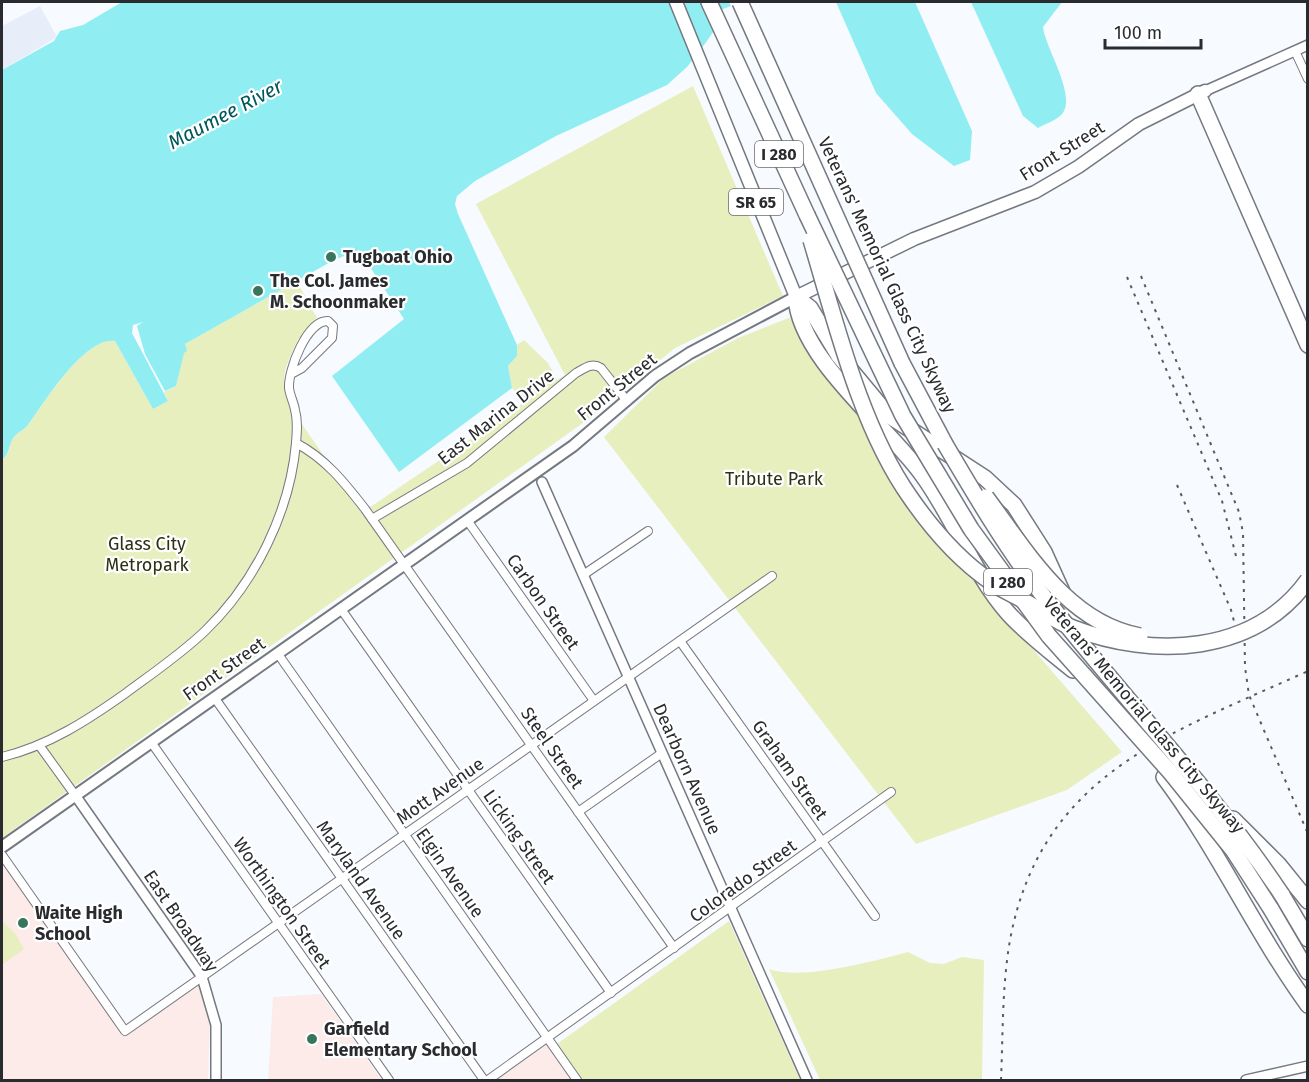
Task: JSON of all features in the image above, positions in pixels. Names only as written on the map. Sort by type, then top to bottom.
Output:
[{"type":"highway","name":"Veterans' Memorial Glass City Skyway","points":[[710,2],[903,416],[971,529],[1049,636],[1171,773],[1233,850],[1308,972]]},
{"type":"highway","name":"Veterans' Memorial Glass City Skyway","points":[[740,2],[902,363],[945,444],[996,531],[1040,592],[1241,835],[1282,895],[1308,939]]},
{"type":"highway","points":[[1202,92],[1308,323]]},
{"type":"highway","points":[[1202,92],[1308,345]]},
{"type":"highway","points":[[807,214],[810,238],[837,326],[872,429],[889,464],[929,523],[957,554],[991,582],[1072,628],[1118,641],[1160,647],[1197,646],[1229,639],[1260,624],[1277,611],[1308,580]]},
{"type":"highway","points":[[796,297],[810,308],[839,356],[888,415],[985,478],[1014,506],[1044,552],[1094,662],[1136,718],[1278,864],[1308,902]]},
{"type":"highway","points":[[796,297],[797,313],[818,351],[852,396],[922,474],[1001,604],[1023,628],[1084,680],[1193,816],[1251,919],[1308,1005]]},
{"type":"highway","points":[[945,444],[1048,579],[1076,605],[1124,633],[1154,639],[1188,637],[1222,630],[1256,616],[1274,602],[1308,566]]},
{"type":"main road","name":"SR 65","points":[[676,2],[796,297]]},
{"type":"main road","name":"Front Street","points":[[2,847],[573,446],[656,376],[690,352],[914,239],[1035,192],[1078,167],[1139,124],[1202,92]]},
{"type":"street","name":"Front Street","points":[[1202,92],[1308,45]]},
{"type":"street","points":[[1295,51],[1308,79]]},
{"type":"street","points":[[2,757],[39,745],[100,711],[167,663],[206,631],[234,598],[269,541],[282,508],[296,443],[297,419],[290,396],[291,375],[307,334],[315,324],[328,321],[333,326],[332,338],[302,368],[291,375]]},
{"type":"street","name":"East Marina Drive","points":[[372,519],[467,463],[576,373],[590,365],[601,368],[627,401]]},
{"type":"street","name":"Steel Street","points":[[296,443],[314,452],[333,469],[372,519],[674,948]]},
{"type":"street","name":"Dearborn Avenue","points":[[537,470],[807,1080]]},
{"type":"street","name":"Carbon Street","points":[[467,520],[594,701]]},
{"type":"street","points":[[583,575],[648,531]]},
{"type":"street","name":"Mott Avenue","points":[[2,855],[125,1031],[772,576]]},
{"type":"street","name":"Licking Street","points":[[341,609],[611,993]]},
{"type":"street","name":"Graham Street","points":[[680,641],[875,916]]},
{"type":"street","name":"Elgin Avenue","points":[[278,654],[577,1080]]},
{"type":"street","name":"Maryland Avenue","points":[[214,698],[484,1080]]},
{"type":"street","name":"Worthington Street","points":[[151,742],[389,1080]]},
{"type":"street","points":[[39,745],[75,795]]},
{"type":"street","points":[[578,812],[662,753]]},
{"type":"street","name":"Colorado Street","points":[[488,1080],[891,792]]},
{"type":"street","name":"East Broadway","points":[[75,795],[202,977],[216,1025],[216,1080]]},
{"type":"street","points":[[1246,1080],[1308,1066]]},
{"type":"shaded area","points":[[40,6],[57,37],[2,70],[2,26]]},
{"type":"shaded area","name":"Waite High School","points":[[2,863],[124,1035],[200,984],[210,1017],[208,1080],[2,1080]]},
{"type":"shaded area","name":"Garfield Elementary School","points":[[321,994],[382,1080],[268,1080],[273,997]]},
{"type":"shaded area","points":[[548,1039],[577,1080],[491,1080]]},
{"type":"green space","name":"Glass City Metropark","points":[[693,86],[783,296],[675,348],[587,420],[2,838],[2,460],[8,453],[14,437],[28,425],[66,373],[91,349],[103,343],[115,341],[153,409],[168,401],[164,392],[176,386],[185,344],[297,281],[317,318],[309,325],[304,336],[298,339],[287,365],[284,379],[290,407],[363,512],[525,402],[512,388],[508,366],[517,356],[517,345],[524,340],[548,363],[557,380],[565,375],[476,204]]},
{"type":"green space","name":"Tribute Park","points":[[791,317],[840,389],[865,418],[908,505],[1122,752],[1067,790],[916,844],[604,437],[664,378],[738,338]]},
{"type":"green space","points":[[2,921],[15,933],[24,949],[2,965]]},
{"type":"green space","points":[[729,921],[800,1080],[582,1080],[557,1044]]},
{"type":"green space","points":[[908,952],[930,963],[944,964],[962,957],[984,960],[982,1080],[820,1080],[769,969],[799,973],[818,971]]},
{"type":"water","name":"Maumee River","points":[[122,2],[729,2],[731,6],[718,11],[719,23],[707,41],[687,67],[667,85],[556,136],[475,181],[457,196],[455,204],[458,214],[517,345],[517,356],[508,366],[512,388],[399,472],[332,376],[404,319],[359,250],[334,260],[185,344],[187,351],[184,353],[176,386],[165,391],[145,354],[137,326],[143,322],[133,325],[132,333],[168,401],[153,409],[115,341],[103,343],[91,349],[66,373],[28,425],[14,437],[2,460],[2,70],[54,41],[60,31],[83,25]]},
{"type":"water","points":[[836,2],[915,2],[972,131],[970,160],[954,166],[912,134],[876,93]]},
{"type":"water","points":[[971,2],[1062,2],[1043,27],[1064,86],[1065,108],[1060,116],[1038,128],[1023,116]]},
{"type":"railway","points":[[1141,276],[1239,512],[1243,533],[1245,667],[1249,695],[1308,834]]},
{"type":"railway","points":[[1127,277],[1222,501],[1237,560]]},
{"type":"railway","points":[[1177,485],[1231,610],[1239,640]]},
{"type":"railway","points":[[1001,1080],[1004,992],[1010,940],[1026,883],[1051,836],[1082,798],[1120,766],[1162,739],[1308,671]]},
{"type":"place","name":"Tugboat Ohio","points":[[331,257]]},
{"type":"place","name":"The Col. James M. Schoonmaker","points":[[258,291]]},
{"type":"place","name":"Waite High School","points":[[23,923]]},
{"type":"place","name":"Garfield Elementary School","points":[[312,1039]]}]
